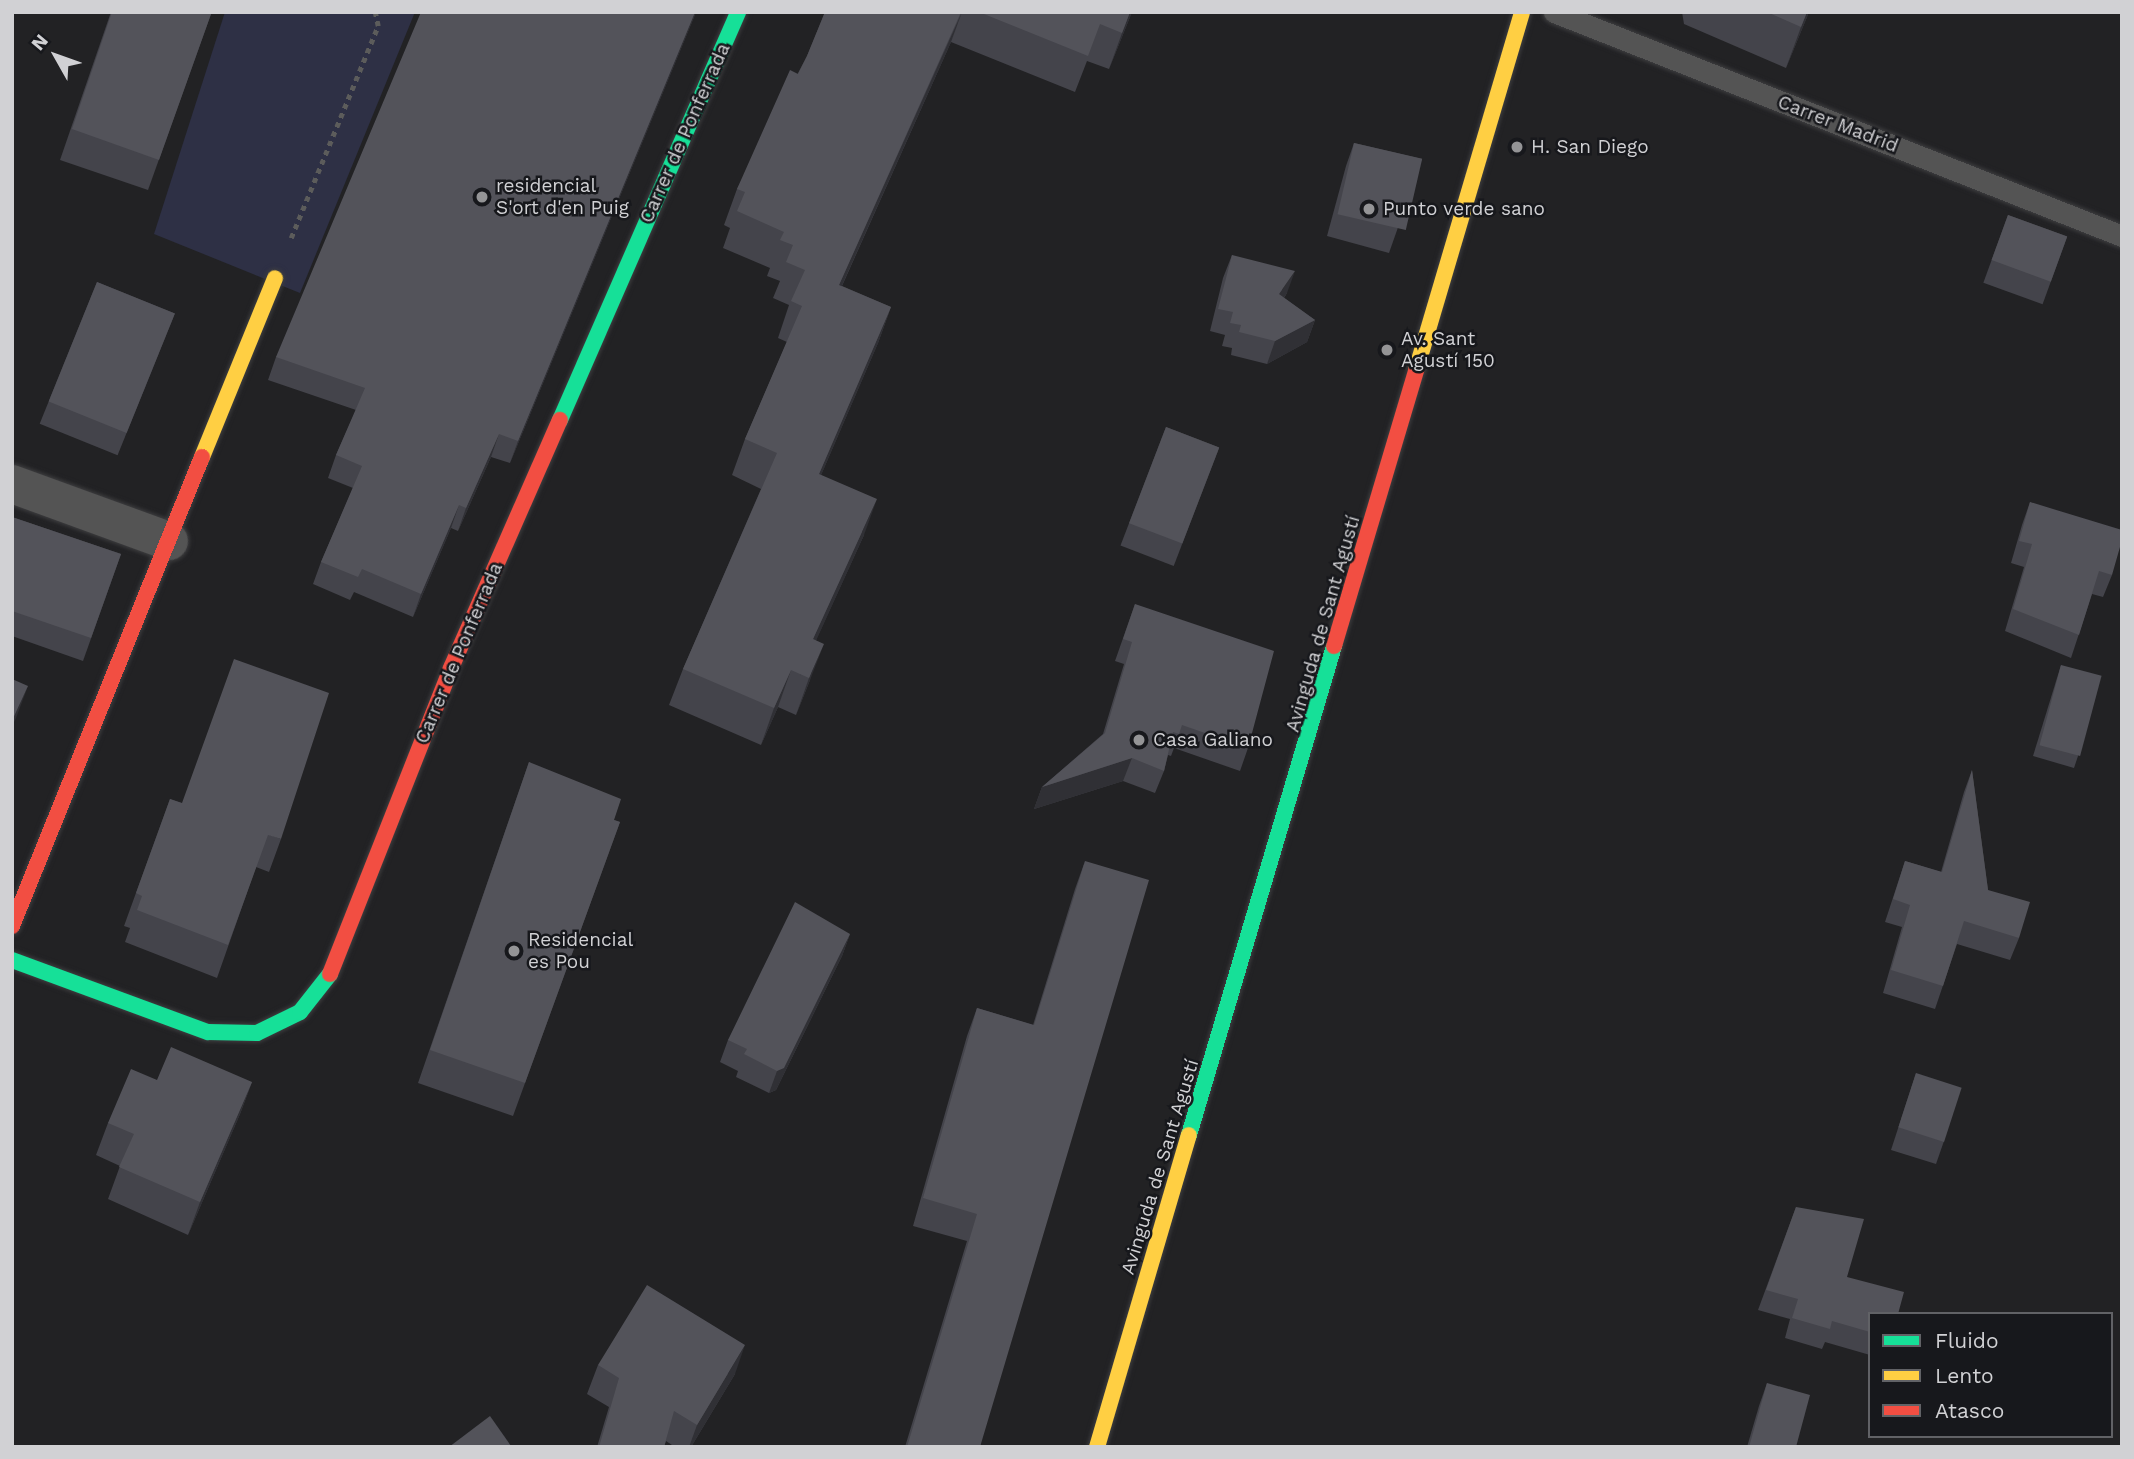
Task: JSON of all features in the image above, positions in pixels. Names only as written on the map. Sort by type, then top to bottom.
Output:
[{"type":"street","name":"Carrer de Ponferrada","points":[[12,960],[208,1032],[257,1033],[308,1002],[332,970],[450,668],[738,12]]},
{"type":"street","name":"Avinguda de Sant Agustí","points":[[1097,1447],[1522,12]]},
{"type":"street","points":[[12,926],[275,278]]},
{"type":"street","points":[[12,484],[169,541]]},
{"type":"lane","name":"Carrer Madrid","points":[[1554,12],[2122,236]]},
{"type":"path","points":[[275,278],[378,26],[375,12]]},
{"type":"shaded area","points":[[225,12],[415,12],[300,293],[154,234]]},
{"type":"building","points":[[112,12],[211,14],[159,160],[72,129]]},
{"type":"building","name":"residencial S'ort d'en Puig","points":[[421,12],[695,12],[518,441],[499,434],[466,508],[459,505],[421,594],[362,569],[358,577],[321,562],[362,466],[336,455],[365,388],[276,357]]},
{"type":"building","points":[[825,12],[961,12],[839,285],[891,307],[819,474],[877,499],[813,639],[824,644],[809,678],[791,670],[774,708],[683,669],[777,453],[745,439],[802,306],[791,301],[805,270],[786,262],[793,245],[780,240],[784,232],[737,211],[745,192],[737,189],[790,70],[798,74]]},
{"type":"building","points":[[979,12],[1130,12],[1122,33],[1100,24],[1088,56]]},
{"type":"building","points":[[1767,12],[1807,12],[1801,27]]},
{"type":"building","name":"Punto verde sano","points":[[1354,143],[1422,159],[1406,230],[1338,214]]},
{"type":"building","points":[[2008,215],[2067,237],[2051,282],[1992,260]]},
{"type":"building","points":[[1232,255],[1295,271],[1279,294],[1315,320],[1275,341],[1239,332],[1241,325],[1230,323],[1233,312],[1218,309]]},
{"type":"building","points":[[97,282],[175,313],[127,433],[49,402]]},
{"type":"building","points":[[1166,427],[1219,447],[1182,544],[1129,523]]},
{"type":"building","points":[[2030,502],[2122,530],[2122,540],[2112,575],[2099,571],[2079,635],[2013,609],[2032,544],[2019,541]]},
{"type":"building","points":[[12,517],[121,554],[91,638],[12,611]]},
{"type":"building","points":[[1135,604],[1274,651],[1248,748],[1182,725],[1179,734],[1173,732],[1164,771],[1132,758],[1042,787],[1105,733],[1132,642],[1123,639]]},
{"type":"building","points":[[234,659],[329,693],[281,839],[268,835],[228,945],[137,910],[142,896],[136,893],[170,799],[182,803]]},
{"type":"building","points":[[2061,665],[2102,676],[2080,756],[2040,745]]},
{"type":"building","points":[[12,679],[28,686],[12,721]]},
{"type":"building","name":"Residencial es Pou","points":[[529,762],[621,799],[614,820],[620,822],[525,1083],[430,1050]]},
{"type":"building","points":[[1972,770],[1988,890],[2030,902],[2019,938],[1964,921],[1943,986],[1891,970],[1910,905],[1893,899],[1905,861],[1942,872]]},
{"type":"building","points":[[1085,861],[1149,880],[980,1447],[907,1447],[977,1214],[923,1198],[977,1008],[1034,1025]]},
{"type":"building","points":[[795,902],[850,934],[784,1068],[777,1071],[744,1054],[747,1049],[728,1040]]},
{"type":"building","points":[[171,1047],[252,1082],[200,1202],[119,1167],[134,1134],[108,1123],[131,1069],[157,1080]]},
{"type":"building","points":[[1916,1073],[1962,1088],[1944,1142],[1898,1127]]},
{"type":"building","points":[[1796,1207],[1864,1219],[1847,1277],[1904,1292],[1899,1312],[1868,1312],[1868,1331],[1832,1321],[1830,1329],[1792,1318],[1798,1299],[1766,1290]]},
{"type":"building","points":[[647,1285],[745,1345],[697,1425],[674,1411],[664,1447],[599,1447],[619,1378],[598,1365]]},
{"type":"building","points":[[1767,1383],[1810,1395],[1796,1447],[1749,1447]]},
{"type":"building","points":[[490,1416],[510,1447],[449,1447]]},
{"type":"traffic: fast","points":[[560,420],[738,12]]},
{"type":"traffic: fast","points":[[1189,1135],[1334,646]]},
{"type":"traffic: fast","points":[[12,960],[208,1032],[257,1033],[300,1012],[330,974]]},
{"type":"traffic: slow","points":[[1417,367],[1522,12]]},
{"type":"traffic: slow","points":[[202,457],[275,278]]},
{"type":"traffic: slow","points":[[1097,1447],[1189,1135]]},
{"type":"traffic: jam","points":[[1334,646],[1417,367]]},
{"type":"traffic: jam","points":[[330,974],[451,668],[560,420]]},
{"type":"traffic: jam","points":[[12,926],[202,457]]},
{"type":"place","name":"H. San Diego","points":[[1517,147]]},
{"type":"place","name":"residencial S'ort d'en Puig","points":[[482,197]]},
{"type":"place","name":"Punto verde sano","points":[[1369,209]]},
{"type":"place","name":"Av. Sant Agustí 150","points":[[1387,350]]},
{"type":"place","name":"Casa Galiano","points":[[1139,740]]},
{"type":"place","name":"Residencial es Pou","points":[[514,951]]}]
